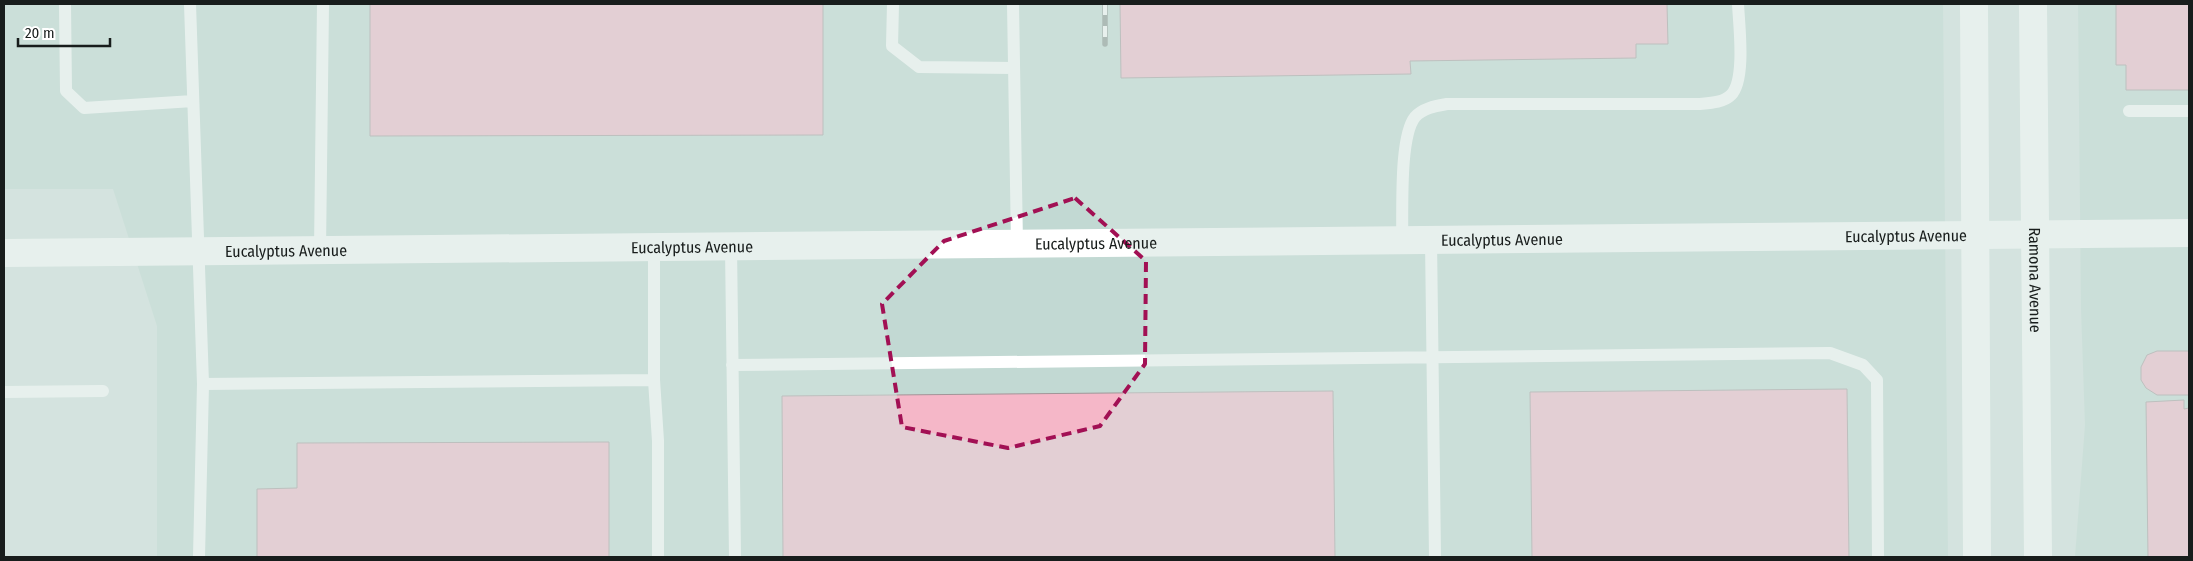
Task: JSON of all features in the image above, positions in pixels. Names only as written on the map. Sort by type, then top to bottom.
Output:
[{"type":"street","points":[[1974,4],[1977,557]]},
{"type":"street","name":"Ramona Avenue","points":[[2033,4],[2038,557]]},
{"type":"street","name":"Eucalyptus Avenue","points":[[4,253],[2189,233]]},
{"type":"lane","points":[[65,4],[66,92],[84,108],[193,101]]},
{"type":"lane","points":[[190,4],[204,384],[199,557]]},
{"type":"lane","points":[[320,250],[323,4]]},
{"type":"lane","points":[[893,4],[892,46],[919,67],[1014,68]]},
{"type":"lane","points":[[1013,4],[1018,244]]},
{"type":"lane","points":[[1402,240],[1405,153],[1409,126],[1416,115],[1431,107],[1447,104],[1698,104],[1720,102],[1732,94],[1739,80],[1738,4]]},
{"type":"lane","points":[[2129,111],[2189,111]]},
{"type":"lane","points":[[1432,240],[1435,557]]},
{"type":"lane","points":[[654,247],[654,380],[658,441],[658,557]]},
{"type":"lane","points":[[731,247],[735,557]]},
{"type":"lane","points":[[732,365],[1830,353],[1863,365],[1877,380],[1878,557]]},
{"type":"lane","points":[[204,384],[654,380]]},
{"type":"lane","points":[[4,392],[103,391]]},
{"type":"highlighted area","points":[[1075,198],[1146,261],[1145,364],[1100,426],[1008,448],[902,427],[882,304],[944,241]]},
{"type":"shaded area","points":[[4,4],[1943,4],[1948,557],[157,557],[157,326],[113,189],[4,189]]},
{"type":"shaded area","points":[[2078,4],[2189,4],[2189,557],[2075,557],[2085,425],[2081,309]]},
{"type":"building","points":[[370,4],[823,4],[823,135],[370,136]]},
{"type":"building","points":[[1120,4],[1667,4],[1668,44],[1636,44],[1636,58],[1410,61],[1411,74],[1121,78]]},
{"type":"building","points":[[2116,4],[2189,4],[2189,90],[2126,90],[2126,65],[2116,65]]},
{"type":"building","points":[[2157,351],[2189,351],[2189,395],[2157,395],[2146,388],[2141,380],[2141,367],[2147,355]]},
{"type":"building","points":[[1847,389],[1849,557],[1532,557],[1530,392]]},
{"type":"building","points":[[1333,391],[1335,557],[783,557],[782,396]]},
{"type":"building","points":[[2184,400],[2184,409],[2189,408],[2189,557],[2148,557],[2146,402]]},
{"type":"building","points":[[609,442],[609,557],[257,557],[257,489],[297,488],[297,443]]},
{"type":"railway","points":[[1105,4],[1105,44]]}]
